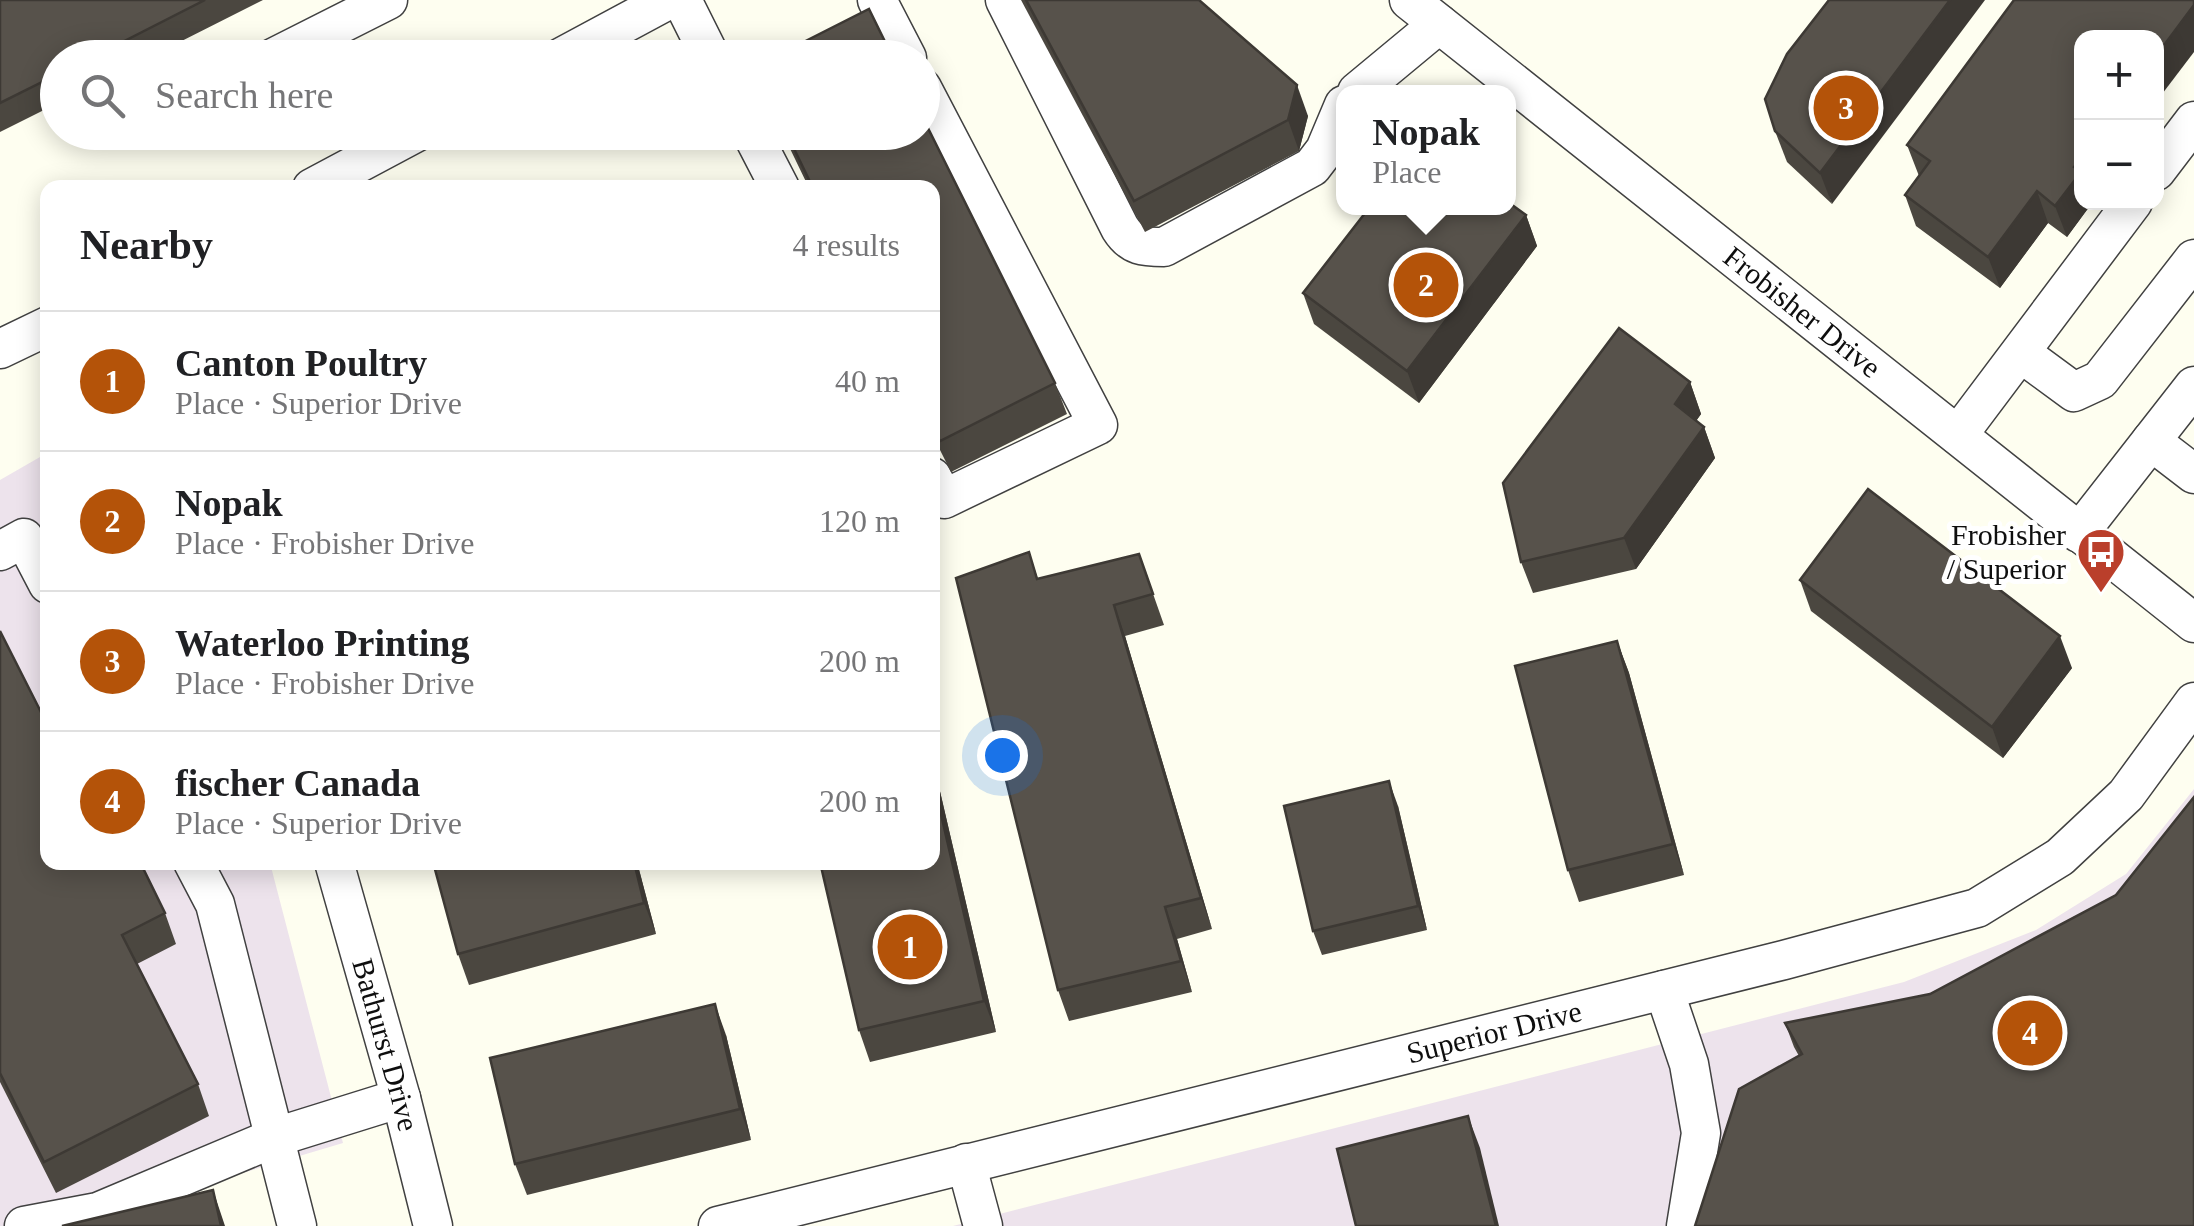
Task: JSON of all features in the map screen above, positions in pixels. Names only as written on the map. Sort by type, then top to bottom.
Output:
[{"type":"street","points":[[309,40],[388,0]]},
{"type":"street","points":[[682,0],[703,40]]},
{"type":"street","points":[[877,0],[898,40]]},
{"type":"street","points":[[1004,0],[1120,228],[1128,241],[1142,247],[1164,247],[1312,167],[1325,150],[1336,123]]},
{"type":"street","name":"Frobisher Drive","points":[[1409,0],[2194,624]]},
{"type":"street","points":[[590,40],[651,4]]},
{"type":"street","points":[[1366,85],[1440,24]]},
{"type":"street","points":[[2164,160],[2194,121]]},
{"type":"street","points":[[940,122],[1098,425],[944,500],[940,492]]},
{"type":"street","points":[[327,180],[383,150]]},
{"type":"street","points":[[760,150],[776,180]]},
{"type":"street","points":[[1958,436],[2127,210]]},
{"type":"street","points":[[2021,353],[2074,392],[2100,380],[2194,258]]},
{"type":"street","points":[[0,349],[40,330]]},
{"type":"street","points":[[2079,532],[2194,386]]},
{"type":"street","points":[[2152,441],[2194,474]]},
{"type":"street","points":[[0,551],[24,538],[40,569]]},
{"type":"street","name":"Superior Drive","points":[[718,1226],[829,1212],[966,1163],[1664,990],[1976,908],[2060,858],[2126,795],[2194,702]]},
{"type":"street","points":[[197,870],[215,904],[297,1226]]},
{"type":"street","name":"Bathurst Drive","points":[[336,870],[433,1226]]},
{"type":"street","points":[[1664,990],[1689,1064],[1701,1133],[1686,1226]]},
{"type":"street","points":[[24,1226],[98,1212],[276,1137],[401,1098]]},
{"type":"street","points":[[966,1163],[982,1226]]},
{"type":"shaded area","points":[[40,457],[40,870],[272,870],[343,1143],[65,1226],[0,1226],[0,480]]},
{"type":"shaded area","points":[[2194,789],[2194,1226],[953,1226],[1904,982],[2036,930],[2126,874]]},
{"type":"building","points":[[0,0],[205,0],[126,40],[40,40],[40,83],[0,103]]},
{"type":"building","points":[[1026,0],[1199,0],[1297,85],[1288,120],[1134,201]]},
{"type":"building","points":[[1829,0],[1950,0],[1820,173],[1775,131],[1765,99],[1787,54]]},
{"type":"building","points":[[2014,0],[2194,0],[2164,45],[2164,30],[2074,30],[2074,181],[2055,206],[2037,191],[1988,257],[1905,195],[1930,161],[1907,145]]},
{"type":"building","points":[[869,9],[884,40],[808,40]]},
{"type":"building","points":[[795,150],[939,150],[1055,383],[940,441],[940,180],[809,180]]},
{"type":"building","points":[[1516,208],[1526,215],[1407,371],[1303,293],[1364,215],[1516,215]]},
{"type":"building","points":[[1619,328],[1690,382],[1675,404],[1704,427],[1624,538],[1521,562],[1503,483]]},
{"type":"building","points":[[1868,489],[2060,636],[1992,727],[1800,580]]},
{"type":"building","points":[[1029,552],[1037,579],[1139,554],[1153,594],[1114,605],[1201,898],[1165,907],[1181,961],[1058,990],[956,578]]},
{"type":"building","points":[[0,631],[40,710],[40,870],[144,870],[165,913],[122,935],[198,1084],[44,1162],[0,1073]]},
{"type":"building","points":[[1617,641],[1673,844],[1568,870],[1515,666]]},
{"type":"building","points":[[1389,781],[1418,906],[1313,931],[1284,806]]},
{"type":"building","points":[[2194,797],[2194,1226],[1695,1226],[1739,1089],[1802,1054],[1785,1023],[1930,994],[2116,895]]},
{"type":"building","points":[[940,810],[984,1001],[859,1030],[822,870],[940,870]]},
{"type":"building","points":[[435,870],[636,870],[644,903],[458,954]]},
{"type":"building","points":[[715,1004],[740,1109],[515,1164],[490,1058]]},
{"type":"building","points":[[1468,1116],[1496,1226],[1356,1226],[1337,1149]]},
{"type":"building","points":[[213,1190],[221,1226],[62,1226]]},
{"type":"place","name":"Waterloo Printing","points":[[1846,108]]},
{"type":"place","name":"Nopak","points":[[1426,285]]},
{"type":"place","name":"Frobisher / Superior","points":[[2101,594]]},
{"type":"place","name":"Canton Poultry","points":[[910,947]]},
{"type":"place","name":"fischer Canada","points":[[2030,1033]]}]
